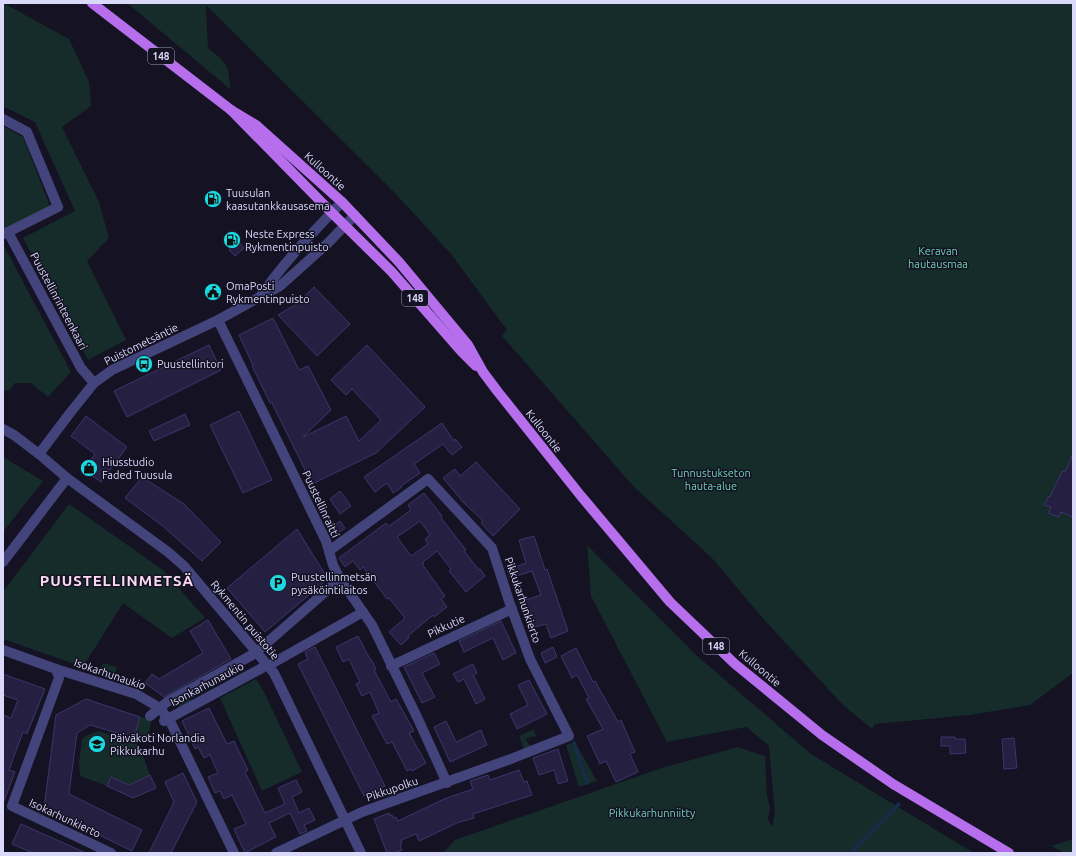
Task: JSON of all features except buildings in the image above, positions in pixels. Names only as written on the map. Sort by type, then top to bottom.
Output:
[{"type":"main road","name":"Kulloontie","points":[[92,3],[231,110],[256,125],[342,202],[399,262],[468,345],[483,372]]},
{"type":"main road","name":"Kulloontie","points":[[231,110],[391,271],[461,351],[483,372],[580,496],[670,602],[735,664],[822,735],[893,784],[971,832],[1009,853]]},
{"type":"street","points":[[3,119],[27,132],[58,207],[6,233]]},
{"type":"street","name":"Puistometsäntie","points":[[259,299],[272,279],[342,202]]},
{"type":"street","name":"Puistometsäntie","points":[[39,454],[94,383],[112,370],[218,320],[259,299],[280,286],[355,215]]},
{"type":"street","name":"Puustellinrinteenkaari","points":[[6,233],[82,368],[94,383]]},
{"type":"street","name":"Puustellinraitti","points":[[218,320],[326,541],[333,566],[340,579],[372,625],[418,718],[447,783]]},
{"type":"street","name":"Rykmentin puistotie","points":[[3,429],[14,435],[67,478],[168,552],[184,566],[274,673],[361,853]]},
{"type":"street","points":[[3,562],[67,478]]},
{"type":"street","name":"Pikkukarhunkierto","points":[[329,550],[428,479],[492,548],[530,659],[569,736],[447,783]]},
{"type":"street","points":[[262,648],[340,579]]},
{"type":"street","name":"Pikkutie","points":[[391,666],[512,609]]},
{"type":"street","points":[[274,662],[363,612]]},
{"type":"street","name":"Isokarhunaukio","points":[[3,650],[56,669],[136,694],[160,708],[168,721]]},
{"type":"street","points":[[150,716],[167,702],[252,655]]},
{"type":"street","name":"Isonkarhunaukio","points":[[168,721],[262,668]]},
{"type":"street","name":"Isokarhunkierto","points":[[56,669],[58,678],[12,806],[111,853]]},
{"type":"street","points":[[168,721],[234,853]]},
{"type":"street","name":"Pikkupolku","points":[[276,853],[362,812],[447,783]]},
{"type":"green space","points":[[3,3],[69,39],[89,82],[91,106],[62,127],[99,202],[109,238],[87,261],[126,340],[88,360],[23,238],[75,211],[35,122],[3,106]]},
{"type":"green space","points":[[127,3],[1073,3],[1073,673],[1030,705],[970,715],[875,724],[872,729],[844,706],[766,622],[711,557],[634,487],[502,336],[507,330],[451,254],[394,192],[206,5],[208,48],[226,65],[229,74],[230,89]]},
{"type":"green space","points":[[3,126],[23,137],[50,206],[3,229]]},
{"type":"green space","points":[[3,244],[71,372],[48,397],[31,383],[15,383],[9,391],[3,390]]},
{"type":"green space","points":[[3,457],[43,481],[3,532]]},
{"type":"green space","points":[[69,504],[163,570],[205,618],[172,638],[123,603],[83,667],[3,639],[3,592]]},
{"type":"green space","name":"Pikkukarhunniitty","points":[[587,545],[696,655],[811,754],[974,853],[443,853],[455,840],[662,768],[738,747],[765,756],[767,796],[770,808],[768,819],[772,827],[775,813],[769,746],[746,727],[667,742],[591,596]]},
{"type":"green space","points":[[103,663],[117,667],[114,677],[99,673]]},
{"type":"green space","points":[[256,679],[264,692],[302,772],[262,791],[220,698]]},
{"type":"green space","points":[[187,693],[192,701],[179,708],[175,699]]},
{"type":"green space","points":[[140,717],[152,720],[146,742],[134,738]]},
{"type":"green space","points":[[534,729],[536,736],[526,739],[532,748],[525,751],[519,736]]},
{"type":"green space","points":[[99,731],[139,745],[150,775],[129,785],[112,777],[107,786],[80,776],[79,763],[82,739]]},
{"type":"green space","points":[[575,742],[597,781],[579,787],[566,745]]},
{"type":"green space","points":[[1073,839],[1073,853],[1065,853],[1051,846]]},
{"type":"waterway","points":[[574,743],[579,758]]},
{"type":"waterway","points":[[579,760],[583,771]]},
{"type":"waterway","points":[[584,773],[587,783]]},
{"type":"waterway","points":[[853,853],[853,850],[899,804]]},
{"type":"place","name":"Tuusulan kaasutankkausasema","points":[[213,199]]},
{"type":"place","name":"Neste Express Rykmentinpuisto","points":[[232,240]]},
{"type":"place","name":"OmaPosti Rykmentinpuisto","points":[[213,292]]},
{"type":"place","name":"Puustellintori","points":[[144,364]]},
{"type":"place","name":"Hiusstudio Faded Tuusula","points":[[89,468]]},
{"type":"place","name":"Puustellinmetsän pysäköintilaitos","points":[[278,583]]},
{"type":"place","name":"Päiväkoti Norlandia Pikkukarhu","points":[[97,744]]},
{"type":"district","name":"PUUSTELLINMETSÄ","points":[[117,580]]},
{"type":"park label","name":"Keravan hautausmaa","points":[[938,257]]},
{"type":"park label","name":"Tunnustukseton hauta-alue","points":[[711,479]]}]
